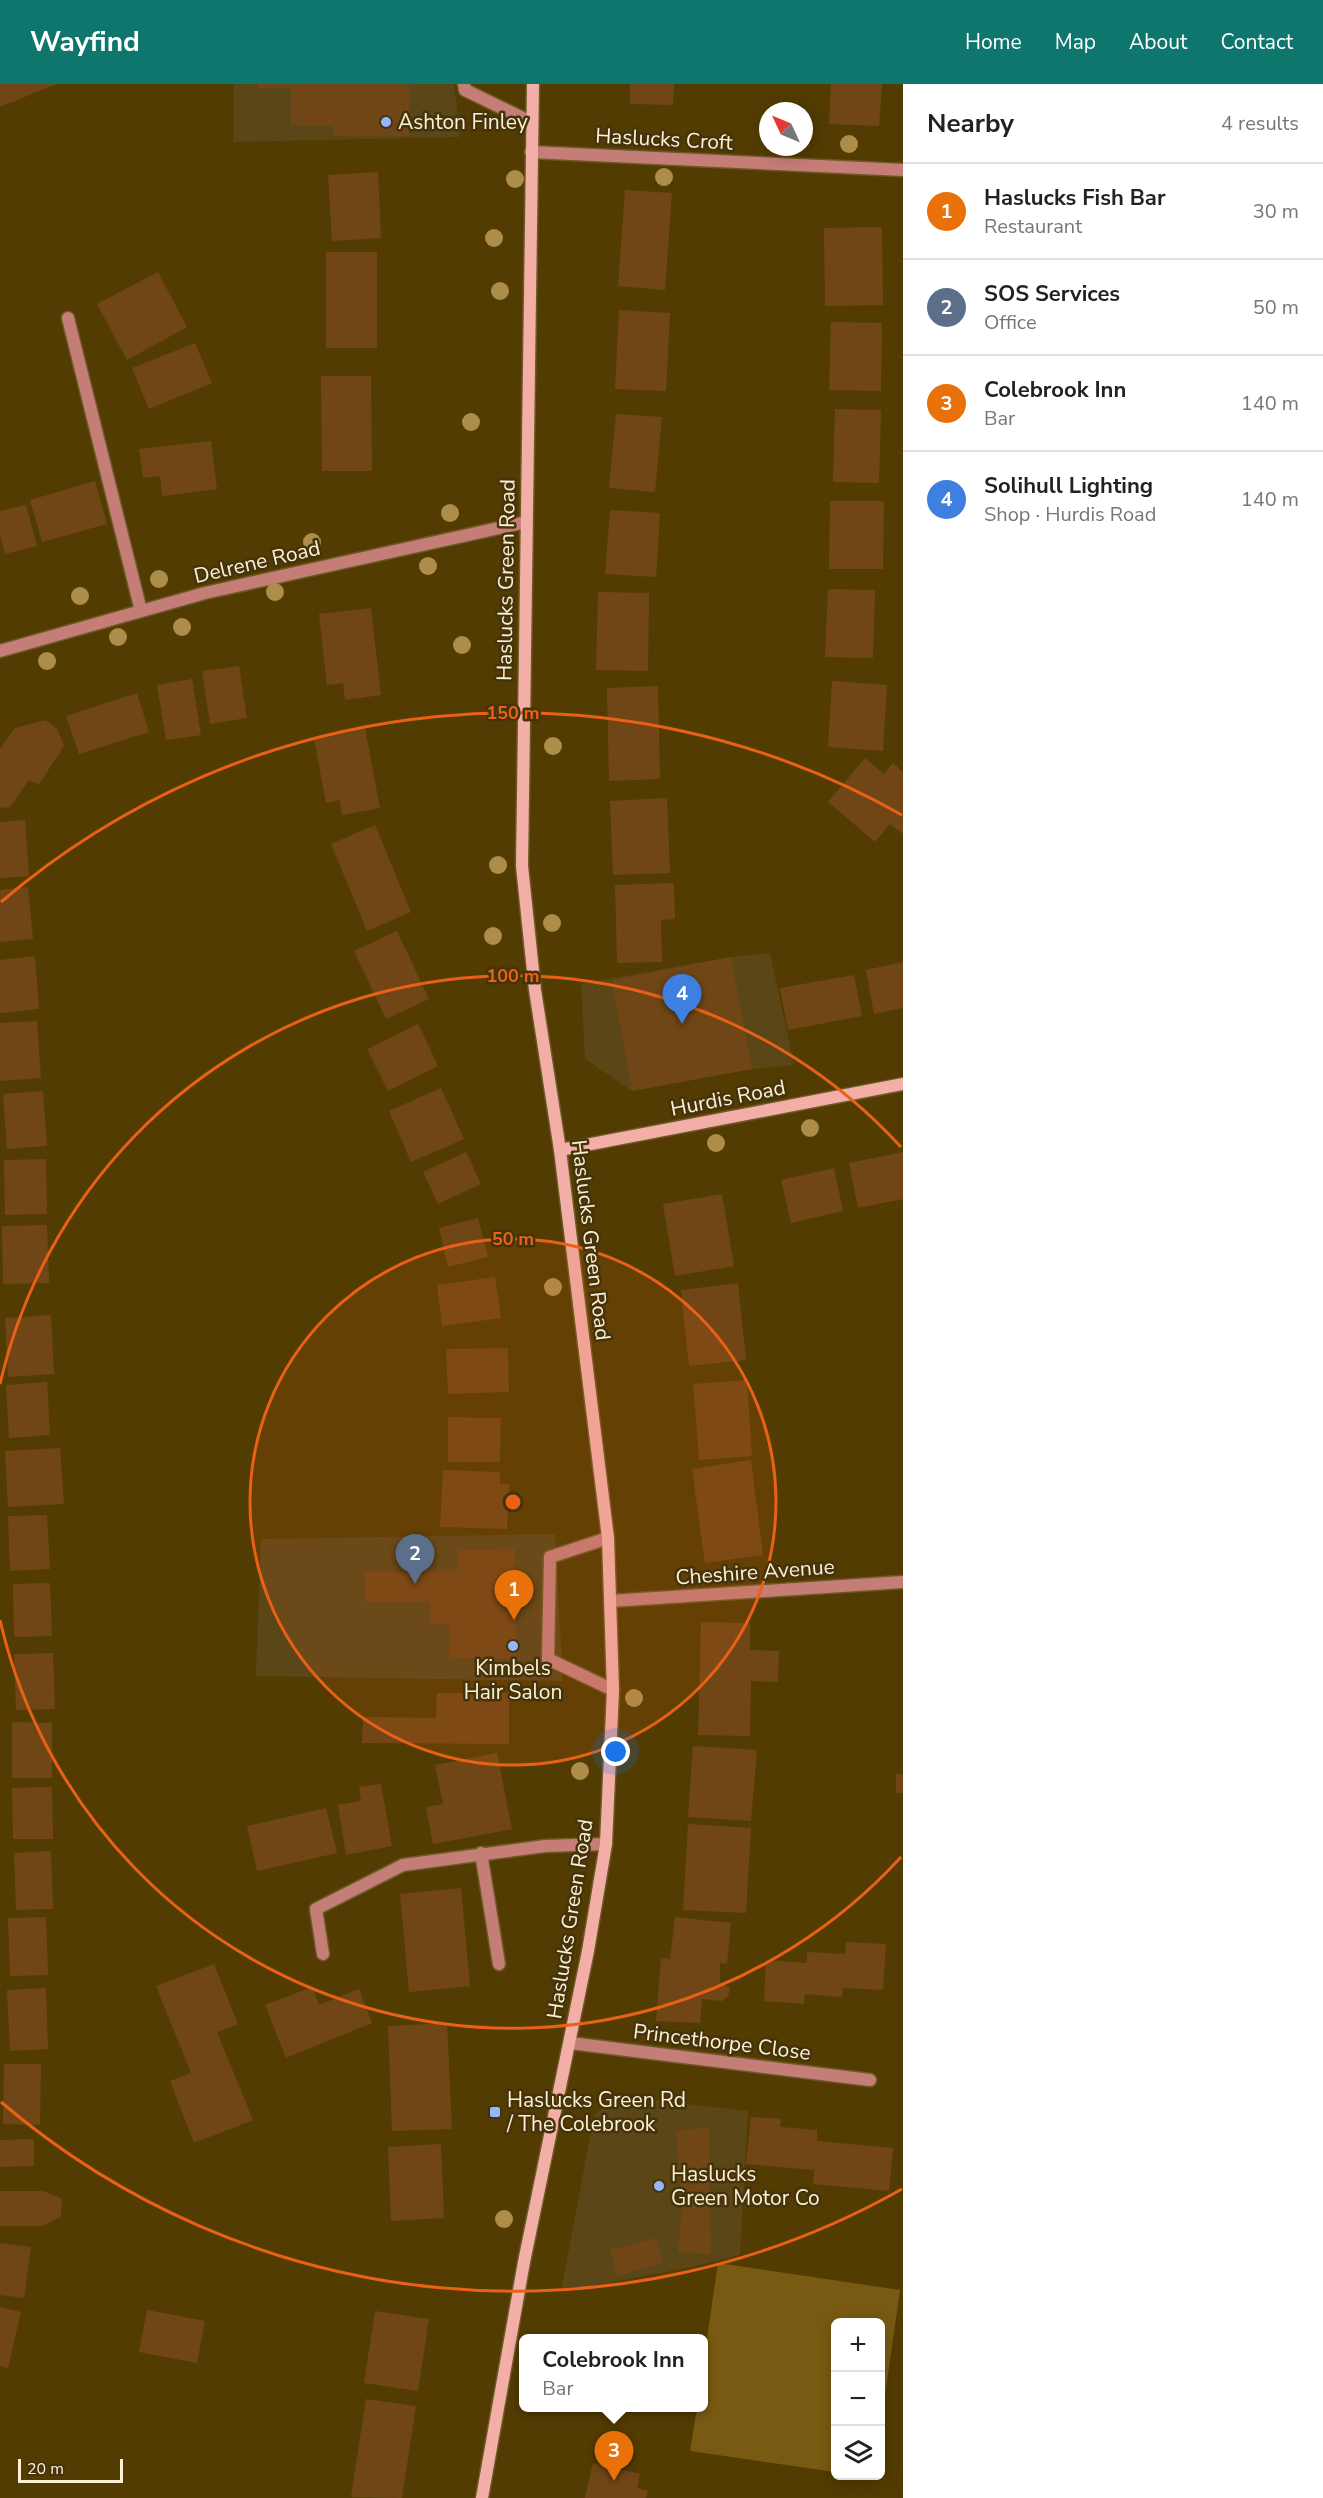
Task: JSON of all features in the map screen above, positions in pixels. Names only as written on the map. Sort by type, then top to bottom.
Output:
[{"type":"street","points":[[464,84],[465,90],[531,122]]},
{"type":"street","name":"Haslucks Green Road","points":[[482,2498],[524,2262],[570,2043],[606,1844],[613,1690],[608,1538],[561,1150],[535,990],[522,866],[532,84]]},
{"type":"street","name":"Haslucks Croft","points":[[531,152],[903,170]]},
{"type":"street","points":[[68,318],[141,611]]},
{"type":"street","name":"Delrene Road","points":[[0,651],[205,593],[526,522]]},
{"type":"street","name":"Hurdis Road","points":[[561,1150],[903,1084]]},
{"type":"street","points":[[608,1538],[550,1557],[548,1659],[613,1690]]},
{"type":"street","name":"Cheshire Avenue","points":[[610,1601],[903,1582]]},
{"type":"street","points":[[323,1954],[316,1909],[403,1865],[544,1846],[606,1844]]},
{"type":"street","points":[[481,1854],[499,1964]]},
{"type":"street","name":"Princethorpe Close","points":[[570,2043],[870,2080]]},
{"type":"shaded area","points":[[234,84],[454,84],[460,137],[233,142]]},
{"type":"shaded area","points":[[770,953],[794,1065],[752,1069],[632,1091],[585,1059],[581,984],[731,957]]},
{"type":"shaded area","points":[[555,1534],[563,1681],[256,1676],[261,1539]]},
{"type":"shaded area","points":[[617,2096],[748,2111],[740,2255],[692,2267],[561,2292],[594,2115]]},
{"type":"shaded area","points":[[718,2263],[900,2290],[885,2396],[885,2318],[831,2318],[831,2471],[690,2451],[696,2412],[708,2412],[708,2334]]},
{"type":"building","points":[[0,84],[57,84],[0,107]]},
{"type":"building","points":[[258,84],[409,84],[409,136],[333,136],[333,126],[291,126],[291,88],[258,89]]},
{"type":"building","points":[[630,84],[674,84],[673,105],[630,104]]},
{"type":"building","points":[[831,84],[882,84],[879,126],[829,124]]},
{"type":"building","points":[[378,172],[381,238],[332,241],[328,175]]},
{"type":"building","points":[[625,190],[672,193],[665,290],[618,286]]},
{"type":"building","points":[[882,227],[883,305],[825,306],[824,228]]},
{"type":"building","points":[[326,252],[377,252],[377,348],[326,348]]},
{"type":"building","points":[[158,272],[187,327],[127,360],[97,304]]},
{"type":"building","points":[[619,310],[670,313],[666,391],[615,389]]},
{"type":"building","points":[[831,322],[882,323],[881,391],[829,390]]},
{"type":"building","points":[[195,343],[212,383],[149,409],[132,368]]},
{"type":"building","points":[[321,376],[371,376],[372,471],[322,471]]},
{"type":"building","points":[[835,409],[881,410],[879,483],[833,482]]},
{"type":"building","points":[[616,414],[662,417],[655,492],[609,488]]},
{"type":"building","points":[[211,441],[217,489],[162,496],[160,476],[143,478],[139,449]]},
{"type":"building","points":[[95,481],[107,524],[42,542],[30,500]]},
{"type":"building","points":[[830,501],[884,501],[883,569],[829,569]]},
{"type":"building","points":[[26,505],[37,546],[5,554],[0,535],[0,511]]},
{"type":"building","points":[[610,510],[660,513],[656,577],[605,574]]},
{"type":"building","points":[[828,589],[875,590],[873,658],[825,657]]},
{"type":"building","points":[[598,592],[649,593],[648,671],[596,670]]},
{"type":"building","points":[[371,608],[381,695],[345,700],[343,683],[327,685],[319,614]]},
{"type":"building","points":[[239,666],[247,718],[210,724],[202,671]]},
{"type":"building","points":[[192,679],[201,735],[166,740],[157,685]]},
{"type":"building","points":[[832,681],[887,685],[883,751],[828,747]]},
{"type":"building","points":[[658,686],[660,779],[609,781],[607,688]]},
{"type":"building","points":[[137,693],[149,732],[79,754],[66,716]]},
{"type":"building","points":[[46,720],[57,729],[64,746],[39,784],[29,780],[10,807],[0,808],[0,749],[15,728]]},
{"type":"building","points":[[365,728],[380,808],[342,815],[340,800],[326,803],[314,738]]},
{"type":"building","points":[[865,758],[884,774],[893,763],[903,772],[903,834],[890,824],[875,842],[828,802]]},
{"type":"building","points":[[667,798],[670,873],[613,875],[610,801]]},
{"type":"building","points":[[25,820],[29,876],[0,878],[0,822]]},
{"type":"building","points":[[375,825],[411,912],[367,931],[331,844]]},
{"type":"building","points":[[674,883],[675,919],[661,920],[662,962],[617,963],[615,885]]},
{"type":"building","points":[[28,887],[33,939],[0,942],[0,890]]},
{"type":"building","points":[[397,931],[429,999],[386,1019],[354,951]]},
{"type":"building","points":[[35,956],[39,1009],[0,1013],[0,960]]},
{"type":"building","points":[[731,957],[752,1069],[632,1091],[612,980]]},
{"type":"building","points":[[903,962],[903,1008],[874,1014],[866,970]]},
{"type":"building","points":[[854,975],[862,1016],[788,1030],[780,988]]},
{"type":"building","points":[[37,1021],[41,1078],[0,1081],[0,1023]]},
{"type":"building","points":[[418,1024],[438,1066],[388,1091],[367,1049]]},
{"type":"building","points":[[441,1088],[464,1139],[411,1162],[389,1111]]},
{"type":"building","points":[[43,1091],[47,1146],[7,1149],[3,1094]]},
{"type":"building","points":[[466,1152],[481,1184],[438,1204],[423,1172]]},
{"type":"building","points":[[903,1152],[903,1199],[858,1208],[849,1163]]},
{"type":"building","points":[[46,1159],[47,1214],[5,1215],[4,1160]]},
{"type":"building","points":[[834,1168],[843,1211],[791,1223],[781,1180]]},
{"type":"building","points":[[722,1194],[734,1266],[675,1276],[663,1204]]},
{"type":"building","points":[[478,1218],[488,1257],[448,1267],[439,1228]]},
{"type":"building","points":[[47,1225],[49,1283],[3,1284],[2,1226]]},
{"type":"building","points":[[495,1277],[501,1318],[442,1326],[437,1285]]},
{"type":"building","points":[[738,1283],[746,1360],[689,1366],[681,1290]]},
{"type":"building","points":[[51,1315],[54,1374],[8,1377],[5,1318]]},
{"type":"building","points":[[508,1348],[509,1392],[448,1394],[446,1349]]},
{"type":"building","points":[[747,1380],[752,1456],[699,1460],[693,1384]]},
{"type":"building","points":[[47,1382],[50,1435],[9,1438],[6,1385]]},
{"type":"building","points":[[448,1417],[501,1418],[500,1462],[448,1462]]},
{"type":"building","points":[[60,1448],[64,1504],[8,1507],[5,1451]]},
{"type":"building","points":[[751,1460],[763,1555],[705,1563],[692,1469]]},
{"type":"building","points":[[443,1470],[500,1472],[500,1484],[509,1484],[507,1529],[440,1527]]},
{"type":"building","points":[[47,1515],[50,1569],[10,1571],[8,1516]]},
{"type":"building","points":[[515,1549],[516,1658],[450,1658],[450,1624],[430,1624],[430,1602],[365,1602],[365,1572],[458,1571],[458,1550]]},
{"type":"building","points":[[50,1583],[52,1636],[14,1637],[13,1584]]},
{"type":"building","points":[[701,1622],[750,1623],[750,1650],[779,1651],[778,1682],[751,1681],[750,1736],[698,1735]]},
{"type":"building","points":[[53,1653],[55,1709],[16,1710],[14,1654]]},
{"type":"building","points":[[437,1693],[509,1693],[509,1744],[362,1743],[363,1717],[436,1718]]},
{"type":"building","points":[[12,1722],[52,1723],[52,1778],[12,1778]]},
{"type":"building","points":[[693,1746],[757,1750],[751,1821],[688,1817]]},
{"type":"building","points":[[497,1753],[512,1829],[433,1844],[426,1807],[443,1804],[435,1765]]},
{"type":"building","points":[[896,1774],[903,1774],[903,1793],[896,1793]]},
{"type":"building","points":[[381,1784],[392,1846],[346,1855],[338,1805],[361,1801],[359,1787]]},
{"type":"building","points":[[52,1787],[53,1839],[13,1839],[12,1788]]},
{"type":"building","points":[[326,1808],[337,1853],[257,1871],[247,1826]]},
{"type":"building","points":[[688,1824],[751,1828],[746,1913],[683,1910]]},
{"type":"building","points":[[51,1851],[53,1909],[16,1910],[14,1853]]},
{"type":"building","points":[[461,1888],[470,1986],[409,1992],[400,1894]]},
{"type":"building","points":[[46,1917],[48,1975],[10,1976],[8,1918]]},
{"type":"building","points":[[675,1917],[731,1923],[727,1964],[720,1963],[720,1982],[730,1988],[728,1996],[722,2001],[702,1999],[700,2023],[656,2021],[661,1958],[670,1959]]},
{"type":"building","points":[[846,1942],[886,1944],[883,1990],[843,1988],[842,1997],[805,1994],[804,2004],[764,2001],[766,1960],[807,1963],[807,1952],[845,1954]]},
{"type":"building","points":[[214,1964],[238,2024],[217,2032],[253,2120],[194,2143],[170,2081],[191,2073],[156,1986]]},
{"type":"building","points":[[312,1987],[319,2005],[359,1989],[372,2023],[286,2058],[265,2005]]},
{"type":"building","points":[[46,1988],[48,2049],[10,2051],[7,1990]]},
{"type":"building","points":[[447,2023],[452,2129],[392,2131],[388,2026]]},
{"type":"building","points":[[4,2064],[41,2064],[40,2125],[3,2124]]},
{"type":"building","points":[[751,2117],[781,2119],[780,2127],[817,2130],[817,2141],[893,2148],[889,2191],[813,2184],[814,2170],[746,2164]]},
{"type":"building","points":[[709,2128],[711,2254],[678,2252],[682,2205],[676,2130]]},
{"type":"building","points":[[34,2139],[34,2166],[0,2167],[0,2140]]},
{"type":"building","points":[[441,2144],[444,2218],[391,2221],[388,2147]]},
{"type":"building","points":[[0,2191],[43,2191],[62,2199],[61,2216],[43,2226],[0,2226]]},
{"type":"building","points":[[656,2238],[663,2263],[617,2276],[610,2250]]},
{"type":"building","points":[[0,2243],[31,2247],[24,2298],[0,2295]]},
{"type":"building","points":[[0,2307],[21,2312],[8,2368],[0,2366]]},
{"type":"building","points":[[147,2310],[205,2321],[197,2363],[139,2352]]},
{"type":"building","points":[[375,2311],[429,2319],[418,2391],[364,2383]]},
{"type":"building","points":[[366,2399],[416,2406],[402,2498],[351,2497]]},
{"type":"building","points":[[593,2463],[640,2474],[637,2488],[648,2491],[646,2498],[585,2498]]},
{"type":"place","name":"Ashton Finley","points":[[386,122]]},
{"type":"place","name":"Solihull Lighting","points":[[682,1024]]},
{"type":"place","name":"SOS Services","points":[[415,1584]]},
{"type":"place","name":"Haslucks Fish Bar","points":[[514,1620]]},
{"type":"place","name":"Kimbels Hair Salon","points":[[513,1646]]},
{"type":"place","name":"Haslucks Green Rd / The Colebrook","points":[[495,2112]]},
{"type":"place","name":"Haslucks Green Motor Co","points":[[659,2186]]},
{"type":"place","name":"Colebrook Inn","points":[[614,2481]]}]
